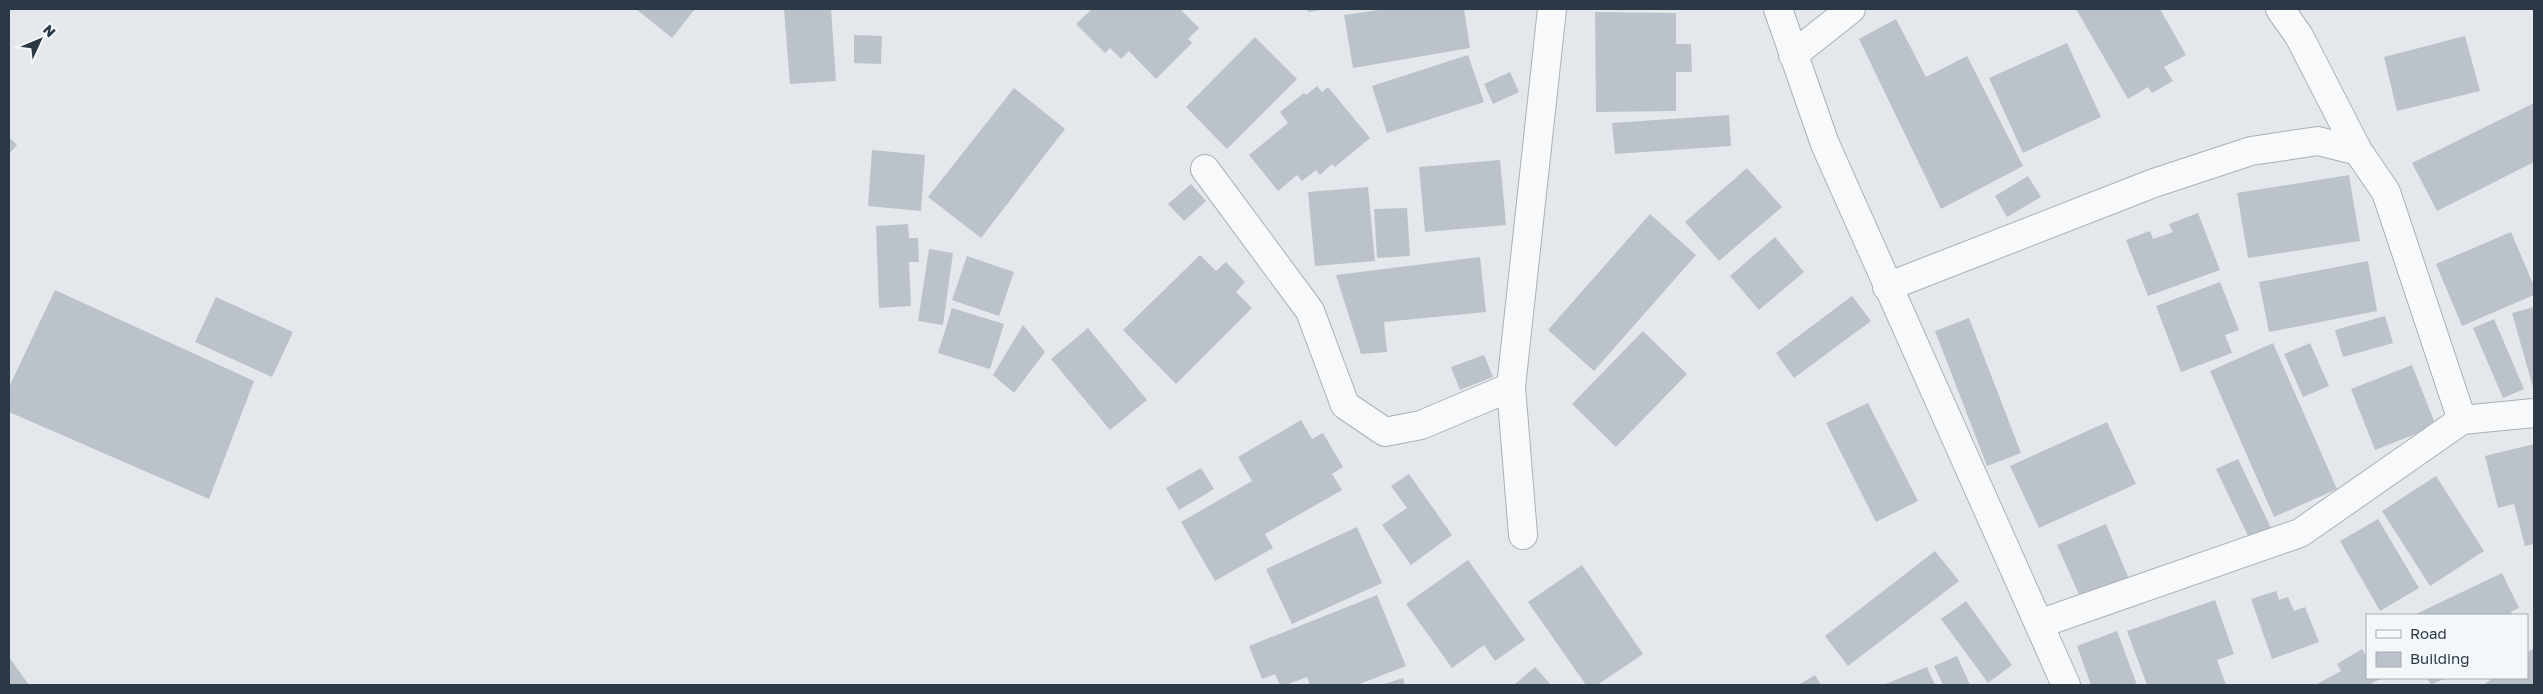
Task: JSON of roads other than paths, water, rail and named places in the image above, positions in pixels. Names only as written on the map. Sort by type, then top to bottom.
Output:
[{"type":"street","points":[[1523,535],[1512,388],[1552,9]]},
{"type":"street","points":[[1778,9],[1825,144],[1887,287],[2066,685]]},
{"type":"street","points":[[1793,55],[1852,9]]},
{"type":"street","points":[[2280,9],[2299,36],[2358,151],[2386,192],[2462,420]]},
{"type":"street","points":[[1887,287],[2154,183],[2251,151],[2318,141],[2358,151]]},
{"type":"street","points":[[1205,169],[1310,311],[1346,405],[1385,432],[1421,426],[1512,388]]},
{"type":"street","points":[[2039,624],[2300,533],[2462,420],[2534,413]]}]
